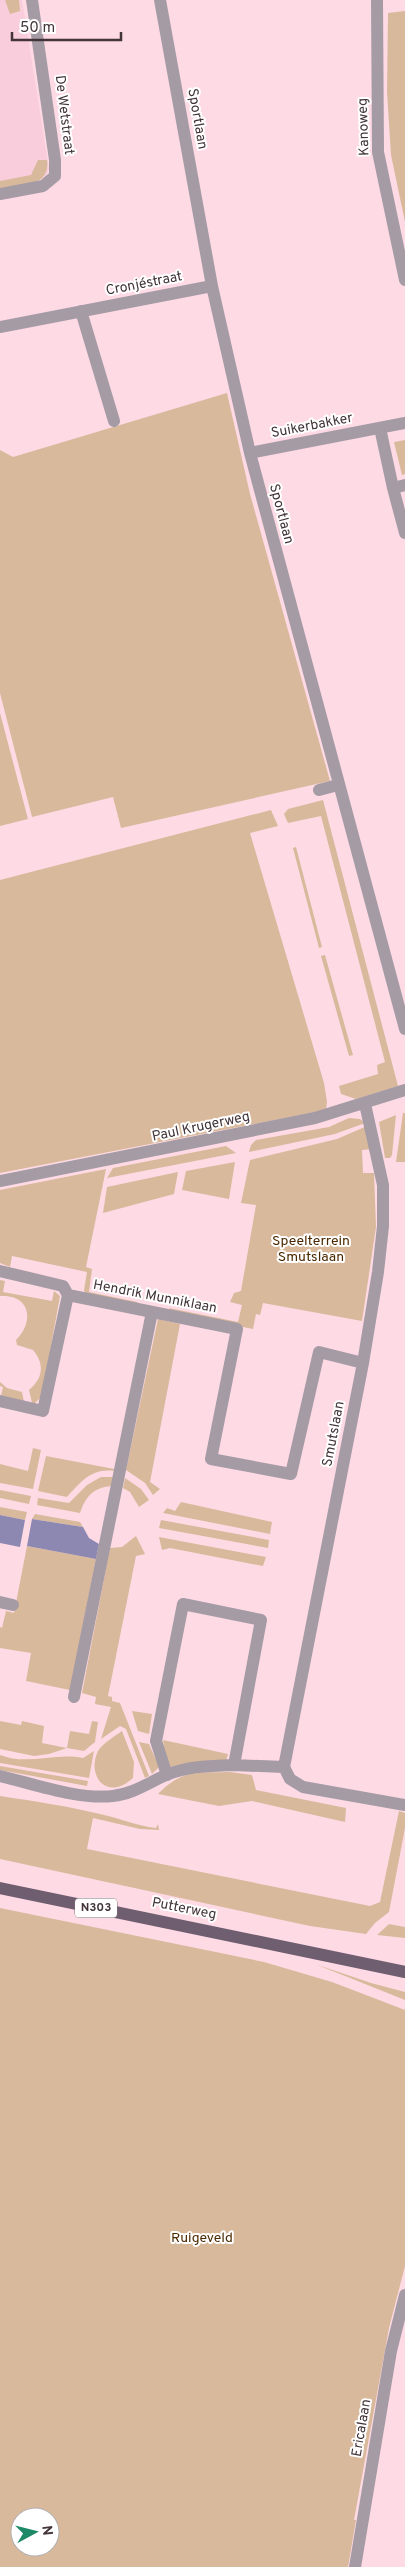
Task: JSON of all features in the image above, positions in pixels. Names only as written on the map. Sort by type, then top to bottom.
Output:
[{"type":"main road","name":"Putterweg","points":[[0,1888],[405,1972]]},
{"type":"main road","name":"Putterweg","points":[[362,1962],[405,1968]]},
{"type":"street","name":"De Wetstraat","points":[[0,194],[44,186],[55,176],[55,160],[32,0]]},
{"type":"street","name":"Sportlaan","points":[[160,0],[212,286],[250,453],[338,786],[405,1029]]},
{"type":"street","name":"Kanoweg","points":[[378,0],[378,152],[405,280]]},
{"type":"street","name":"Cronjéstraat","points":[[0,327],[212,286]]},
{"type":"street","points":[[81,311],[114,421]]},
{"type":"street","name":"Suikerbakker","points":[[250,453],[405,423]]},
{"type":"street","points":[[380,428],[399,486],[405,533]]},
{"type":"street","points":[[319,790],[338,786]]},
{"type":"street","name":"Paul Krugerweg","points":[[0,1182],[305,1120],[365,1104],[405,1090]]},
{"type":"street","name":"Smutslaan","points":[[284,1768],[363,1363],[383,1226],[383,1185],[365,1104]]},
{"type":"street","name":"Hendrik Munniklaan","points":[[0,1271],[63,1286],[68,1295],[236,1329],[211,1459],[290,1474],[319,1352],[363,1363]]},
{"type":"street","points":[[0,1401],[43,1411],[68,1295]]},
{"type":"street","points":[[74,1697],[152,1312]]},
{"type":"street","points":[[0,1602],[13,1605]]},
{"type":"street","points":[[167,1775],[156,1741],[183,1604],[261,1620],[234,1765]]},
{"type":"street","points":[[0,1776],[87,1796],[113,1796],[133,1792],[167,1775],[192,1767],[234,1765],[284,1768],[290,1779],[303,1787],[405,1805]]},
{"type":"street","name":"Ericalaan","points":[[355,2567],[391,2351],[405,2295]]},
{"type":"shaded area","points":[[0,0],[22,0],[49,169],[45,178],[0,190]]},
{"type":"shaded area","points":[[0,1515],[25,1520],[20,1547],[0,1543]]},
{"type":"shaded area","points":[[32,1519],[83,1527],[89,1538],[99,1544],[96,1559],[27,1546]]},
{"type":"green space","points":[[5,0],[19,0],[20,11],[10,14]]},
{"type":"green space","points":[[405,11],[405,222],[391,155],[387,92],[388,13]]},
{"type":"green space","points":[[38,160],[47,160],[47,169],[44,176],[39,180],[25,186],[0,190],[0,181],[31,175]]},
{"type":"green space","points":[[227,393],[250,494],[330,781],[121,828],[113,797],[32,817],[0,693],[0,450],[13,457]]},
{"type":"green space","points":[[405,440],[405,474],[402,475],[394,442]]},
{"type":"green space","points":[[0,713],[28,819],[0,826]]},
{"type":"green space","points":[[323,800],[398,1086],[356,1099],[341,1094],[339,1086],[378,1074],[377,1065],[385,1062],[321,816],[288,823],[284,814],[288,809]]},
{"type":"green space","points":[[271,810],[278,826],[250,833],[324,1083],[327,1102],[326,1110],[0,1173],[0,880]]},
{"type":"green space","points":[[296,847],[322,947],[319,948],[293,848]]},
{"type":"green space","points":[[325,955],[353,1055],[349,1056],[321,956]]},
{"type":"green space","points":[[403,1113],[405,1113],[405,1162],[396,1162]]},
{"type":"green space","points":[[396,1115],[392,1155],[390,1158],[385,1158],[379,1122]]},
{"type":"green space","points":[[349,1118],[360,1119],[365,1123],[335,1134],[249,1152],[251,1145],[256,1140],[329,1127]]},
{"type":"green space","name":"Speelterrein Smutslaan","points":[[367,1126],[372,1149],[362,1150],[363,1173],[374,1173],[376,1227],[362,1321],[263,1303],[260,1315],[256,1314],[253,1329],[173,1313],[169,1308],[238,1322],[242,1305],[230,1302],[234,1293],[241,1291],[256,1205],[241,1203],[250,1160],[337,1139]]},
{"type":"green space","points":[[226,1146],[236,1153],[107,1178],[113,1168]]},
{"type":"green space","points":[[235,1162],[229,1199],[182,1190],[186,1171]]},
{"type":"green space","points":[[106,1169],[86,1267],[92,1269],[89,1292],[137,1302],[138,1305],[86,1296],[84,1290],[87,1272],[12,1256],[10,1267],[0,1263],[0,1190]]},
{"type":"green space","points":[[178,1172],[174,1194],[103,1213],[107,1187]]},
{"type":"green space","points":[[0,1280],[5,1281],[3,1292],[52,1301],[54,1291],[60,1296],[42,1396],[35,1403],[32,1403],[29,1390],[40,1376],[41,1366],[33,1350],[17,1345],[16,1340],[26,1325],[26,1310],[18,1299],[0,1296]]},
{"type":"green space","points":[[158,1319],[180,1324],[150,1482],[160,1489],[153,1495],[145,1483],[126,1470]]},
{"type":"green space","points":[[0,1382],[7,1388],[22,1392],[24,1402],[1,1396],[3,1387],[0,1386]]},
{"type":"green space","points":[[33,1448],[41,1450],[33,1489],[0,1483],[0,1464],[28,1471]]},
{"type":"green space","points":[[46,1456],[114,1469],[114,1471],[99,1472],[87,1477],[67,1497],[38,1491]]},
{"type":"green space","points":[[101,1477],[114,1477],[111,1486],[99,1489],[91,1494],[80,1513],[37,1505],[38,1498],[69,1503],[87,1485]]},
{"type":"green space","points":[[125,1478],[141,1489],[149,1500],[139,1507],[130,1492],[123,1488]]},
{"type":"green space","points":[[0,1490],[31,1496],[29,1504],[0,1498]]},
{"type":"green space","points":[[181,1502],[272,1522],[270,1534],[163,1513],[167,1508],[175,1511]]},
{"type":"green space","points":[[0,1507],[27,1512],[25,1520],[0,1515]]},
{"type":"green space","points":[[35,1514],[80,1522],[83,1527],[32,1519]]},
{"type":"green space","points":[[161,1520],[269,1540],[268,1548],[159,1528]]},
{"type":"green space","points":[[136,1536],[145,1554],[136,1556],[108,1696],[112,1697],[112,1701],[120,1703],[149,1776],[145,1778],[126,1729],[120,1726],[101,1739],[111,1707],[95,1704],[96,1697],[82,1693],[110,1548],[122,1547]]},
{"type":"green space","points":[[159,1537],[266,1557],[263,1566],[170,1548],[162,1550]]},
{"type":"green space","points":[[27,1546],[96,1559],[70,1690],[26,1681],[31,1653],[0,1648],[0,1627],[2,1628],[6,1611],[14,1613]]},
{"type":"green space","points":[[132,1711],[152,1714],[149,1734],[138,1731]]},
{"type":"green space","points":[[0,1721],[21,1725],[22,1721],[44,1726],[42,1743],[67,1748],[49,1754],[34,1756],[0,1749]]},
{"type":"green space","points":[[92,1721],[98,1722],[95,1742],[84,1751],[67,1748],[70,1731],[89,1734]]},
{"type":"green space","points":[[122,1731],[134,1762],[133,1778],[124,1785],[107,1787],[97,1777],[95,1760],[100,1748]]},
{"type":"green space","points":[[163,1740],[228,1754],[226,1761],[171,1767],[165,1755]]},
{"type":"green space","points":[[139,1742],[149,1744],[159,1767],[152,1774]]},
{"type":"green space","points":[[94,1751],[89,1778],[0,1763],[0,1755],[21,1759],[83,1758]]},
{"type":"green space","points":[[0,1766],[88,1781],[87,1786],[0,1770]]},
{"type":"green space","points":[[230,1772],[252,1775],[256,1790],[346,1808],[345,1822],[252,1801],[219,1806],[158,1794],[183,1776],[199,1773]]},
{"type":"green space","points":[[0,1796],[75,1809],[149,1827],[156,1828],[158,1824],[159,1830],[140,1829],[93,1818],[87,1849],[370,1906],[380,1902],[399,1811],[405,1813],[405,1828],[389,1912],[375,1923],[366,1934],[310,1926],[0,1859]]},
{"type":"green space","name":"Ruigeveld","points":[[0,1908],[264,1962],[332,1982],[405,2010],[405,2266],[389,2328],[354,2520],[356,2520],[348,2567],[0,2567]]},
{"type":"green space","points":[[389,1924],[405,1927],[405,1938],[377,1935]]},
{"type":"green space","points":[[315,1964],[371,1983],[405,1992],[405,2000]]}]
